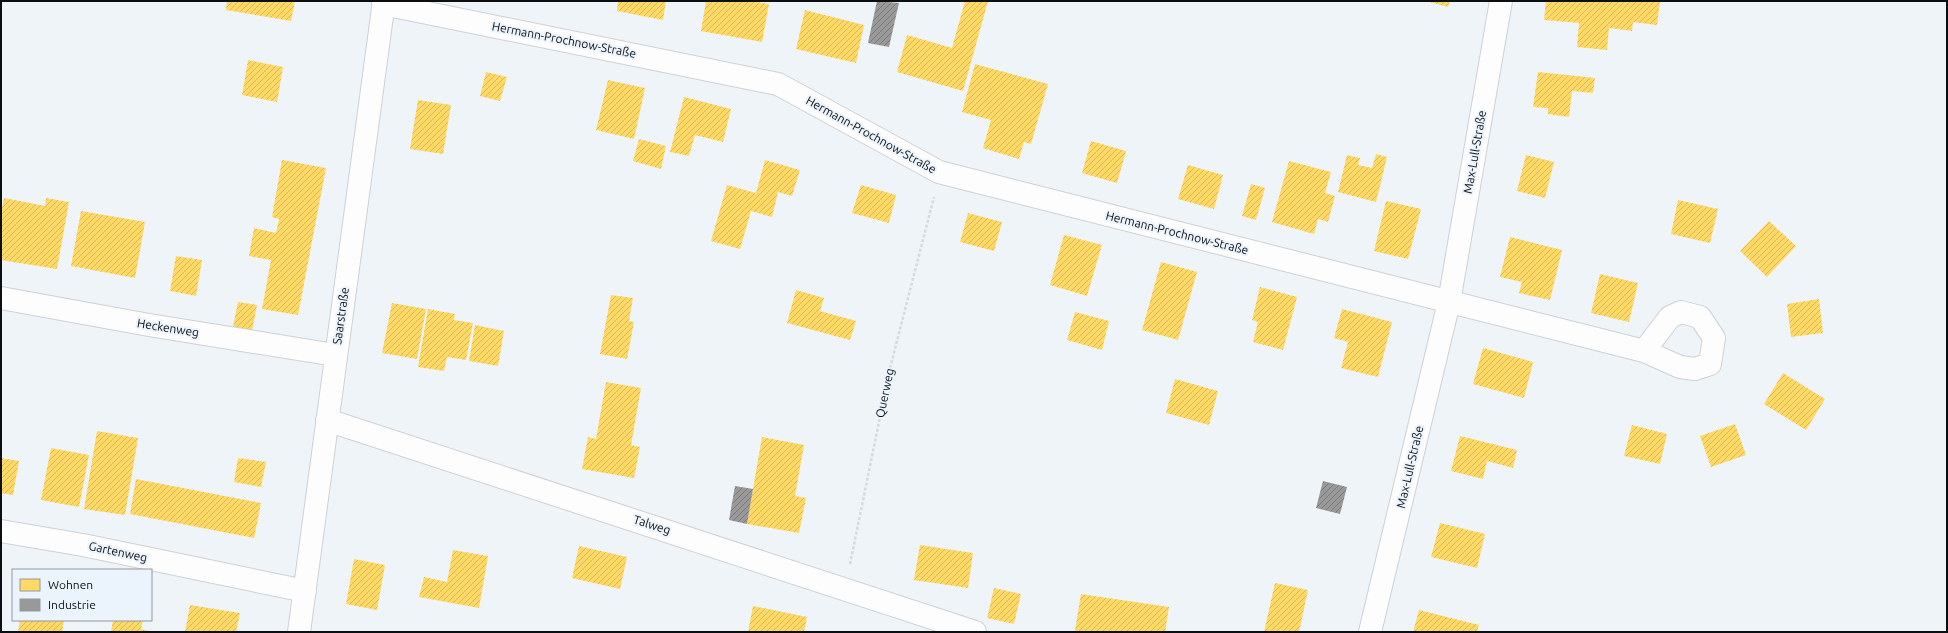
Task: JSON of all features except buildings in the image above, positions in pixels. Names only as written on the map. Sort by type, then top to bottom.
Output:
[{"type":"street","name":"Max-Lull-Straße","points":[[1370,632],[1449,302],[1501,1]]},
{"type":"street","name":"Hermann-Prochnow-Straße","points":[[384,2],[778,84],[939,172],[1449,302]]},
{"type":"street","name":"Saarstraße","points":[[299,632],[328,420],[335,355],[384,2]]},
{"type":"street","name":"Heckenweg","points":[[1,298],[149,325],[335,355]]},
{"type":"street","points":[[1449,302],[1644,351]]},
{"type":"street","name":"Talweg","points":[[328,420],[845,588],[975,632]]},
{"type":"street","name":"Gartenweg","points":[[1,531],[83,545],[305,591]]},
{"type":"path","name":"Querweg","points":[[845,588],[890,368],[934,199]]}]
